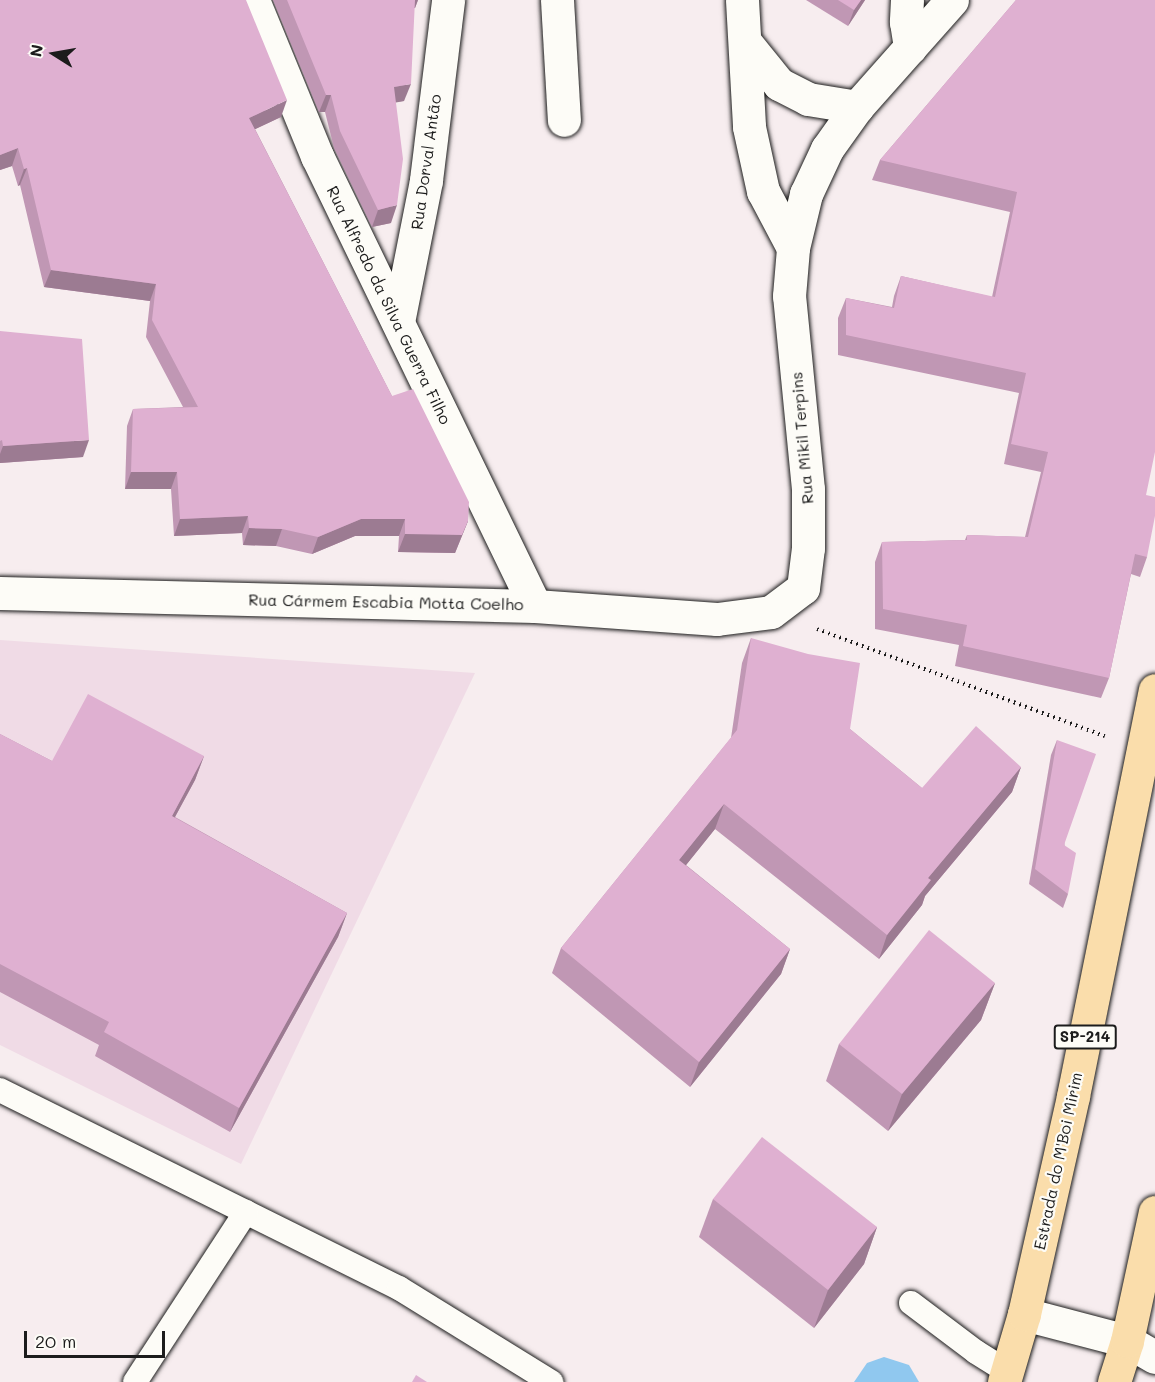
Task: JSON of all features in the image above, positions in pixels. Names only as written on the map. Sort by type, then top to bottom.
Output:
[{"type":"main road","name":"Estrada do M'Boi Mirim","points":[[1005,1376],[1024,1314],[1082,1054],[1155,690]]},
{"type":"main road","points":[[1114,1382],[1127,1341],[1155,1212]]},
{"type":"street","name":"Rua Alfredo da Silva Guerra Filho","points":[[253,0],[317,156],[535,606]]},
{"type":"street","name":"Rua Dorval Antão","points":[[398,322],[426,180],[448,0]]},
{"type":"street","points":[[557,0],[564,120]]},
{"type":"street","points":[[742,0],[750,127],[763,190],[793,248]]},
{"type":"street","points":[[908,0],[906,22],[910,48]]},
{"type":"street","points":[[745,42],[779,84],[808,99],[857,107],[952,0]]},
{"type":"street","name":"Rua Mikil Terpins","points":[[771,612],[803,588],[808,548],[808,489],[789,296],[793,248],[806,194],[827,149],[857,107]]},
{"type":"street","name":"Rua Cármem Escabia Motta Coelho","points":[[0,592],[535,606],[717,619],[771,612]]},
{"type":"street","points":[[1024,1314],[1127,1341],[1155,1357]]},
{"type":"lane","points":[[0,1090],[399,1288],[551,1382]]},
{"type":"lane","points":[[135,1382],[246,1212]]},
{"type":"lane","points":[[911,1303],[1005,1376]]},
{"type":"path","points":[[771,612],[1142,750]]},
{"type":"shaded area","points":[[0,640],[475,673],[241,1164],[0,1045]]},
{"type":"water","points":[[884,1357],[909,1365],[919,1382],[854,1382],[867,1363]]},
{"type":"building","points":[[0,0],[246,0],[287,100],[249,118],[392,396],[413,389],[469,502],[468,521],[462,535],[405,534],[405,519],[361,519],[318,537],[282,529],[249,528],[248,516],[180,519],[177,472],[131,472],[133,409],[198,407],[152,320],[156,284],[51,270],[27,168],[24,169],[18,148],[0,155]]},
{"type":"building","points":[[287,0],[415,0],[411,84],[394,87],[403,159],[397,205],[378,210],[340,131],[331,95],[326,95]]},
{"type":"building","points":[[838,0],[861,0],[854,10]]},
{"type":"building","points":[[1016,0],[1155,0],[1155,452],[1146,495],[1155,497],[1155,516],[1147,557],[1135,554],[1109,678],[963,646],[967,625],[883,609],[882,542],[967,540],[967,535],[1028,537],[1048,452],[1011,444],[1026,373],[846,335],[846,298],[894,308],[901,276],[995,297],[1017,192],[880,160]]},
{"type":"building","points":[[0,331],[82,339],[89,440],[3,446],[2,440],[0,441]]},
{"type":"building","points":[[751,638],[808,654],[860,663],[850,729],[922,788],[976,726],[1021,767],[928,878],[931,880],[887,935],[724,804],[679,860],[790,949],[699,1062],[561,948],[737,730]]},
{"type":"building","points":[[88,694],[204,756],[172,816],[347,913],[239,1108],[104,1032],[109,1022],[0,964],[0,734],[52,761]]},
{"type":"building","points":[[1057,740],[1096,754],[1064,845],[1076,853],[1068,894],[1035,869]]},
{"type":"building","points":[[929,930],[995,983],[902,1094],[839,1044]]},
{"type":"building","points":[[762,1137],[877,1227],[828,1290],[713,1199]]},
{"type":"building","points":[[416,1375],[427,1382],[412,1382]]}]
